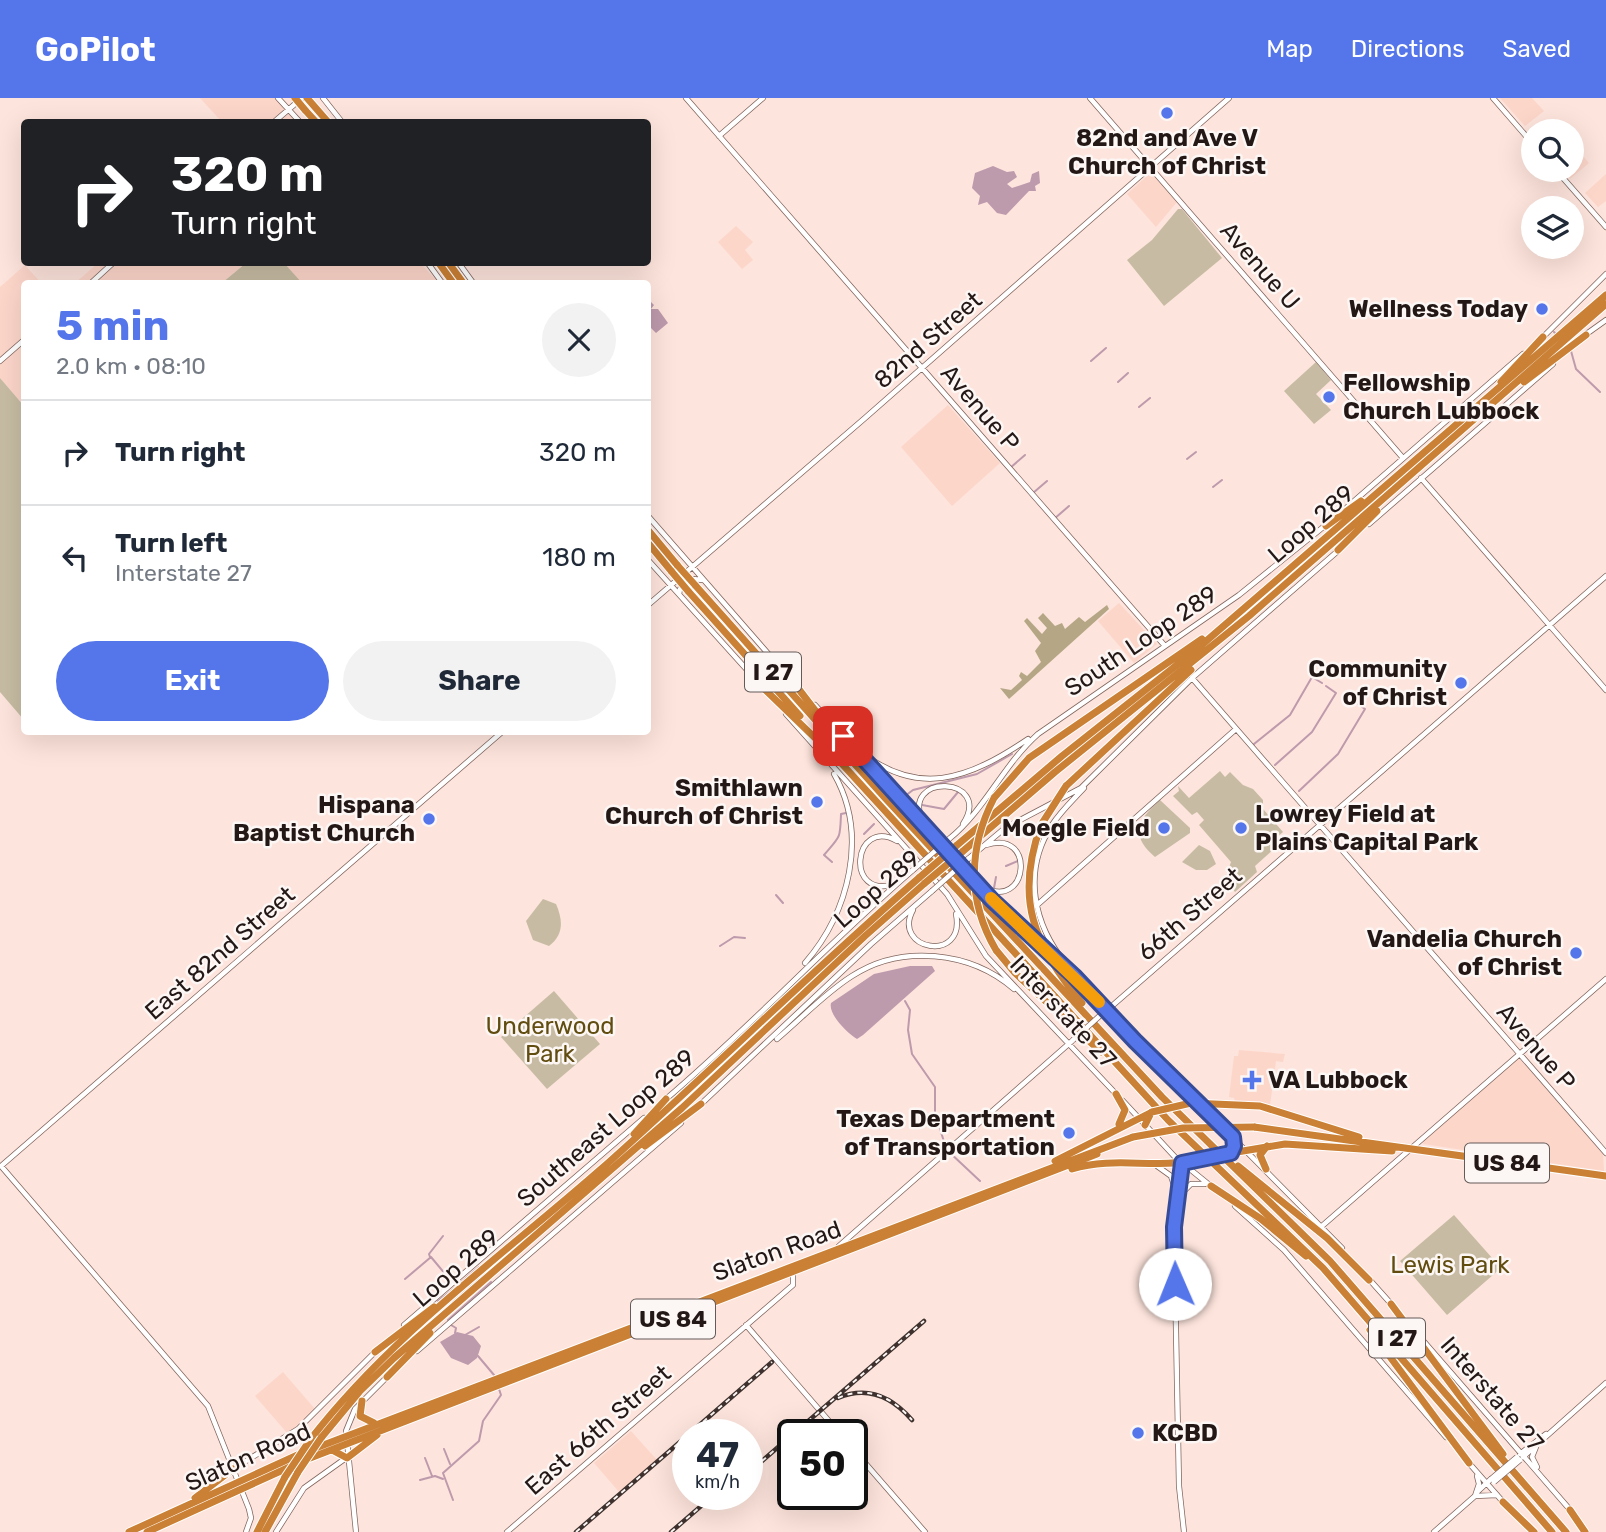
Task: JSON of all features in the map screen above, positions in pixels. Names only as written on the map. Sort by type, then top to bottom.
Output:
[{"type":"highway","points":[[295,98],[306,102],[325,119]]},
{"type":"highway","points":[[306,102],[314,119]]},
{"type":"highway","points":[[440,266],[451,280]]},
{"type":"highway","points":[[450,266],[461,280]]},
{"type":"highway","name":"Loop 289","points":[[265,1532],[298,1472],[321,1438],[372,1379],[599,1170],[923,880],[1485,402],[1606,295]]},
{"type":"highway","name":"Loop 289","points":[[959,849],[1249,616],[1606,304]]},
{"type":"highway","points":[[1495,402],[1586,335]]},
{"type":"highway","points":[[1485,402],[1543,337]]},
{"type":"highway","points":[[1338,550],[1444,446]]},
{"type":"highway","points":[[1326,526],[1393,478]]},
{"type":"highway","name":"I 27","points":[[651,534],[675,569]]},
{"type":"highway","name":"I 27","points":[[651,546],[1097,1027],[1218,1153],[1330,1261],[1566,1532]]},
{"type":"highway","name":"I 27","points":[[692,588],[842,764],[1168,1120],[1331,1277],[1552,1532]]},
{"type":"highway","points":[[1168,1120],[1076,1027],[1015,974],[996,950],[981,918],[973,884],[979,834],[994,798],[1029,758],[1245,607]]},
{"type":"highway","points":[[1097,1027],[1050,963],[1037,936],[1028,885],[1031,857],[1041,825],[1066,786],[1249,616]]},
{"type":"highway","points":[[791,679],[851,759]]},
{"type":"highway","points":[[755,680],[842,764]]},
{"type":"highway","name":"Loop 289","points":[[257,1532],[285,1477],[310,1440],[376,1364],[592,1187],[923,880]]},
{"type":"highway","points":[[1116,1094],[1125,1110],[1116,1127]]},
{"type":"highway","points":[[599,1170],[666,1099]]},
{"type":"highway","points":[[1003,1184],[1138,1117],[1195,1103],[1234,1103],[1269,1108],[1383,1143]]},
{"type":"highway","points":[[592,1187],[701,1104]]},
{"type":"highway","points":[[1145,1125],[1152,1112]]},
{"type":"highway","name":"Slaton Road","points":[[147,1532],[240,1486],[345,1440],[721,1301],[793,1270],[978,1199],[1003,1184],[1134,1140],[1184,1128],[1254,1129]]},
{"type":"highway","name":"US 84","points":[[1254,1129],[1383,1143],[1409,1150]]},
{"type":"highway","name":"US 84","points":[[1254,1129],[1392,1150],[1606,1174]]},
{"type":"highway","points":[[1231,1153],[1234,1146],[1233,1137]]},
{"type":"highway","name":"Slaton Road","points":[[419,1412],[718,1293],[793,1270],[836,1249],[1035,1180],[1134,1140]]},
{"type":"highway","points":[[1266,1169],[1260,1155],[1269,1145]]},
{"type":"highway","points":[[1035,1180],[1102,1161],[1182,1163],[1269,1145],[1392,1150]]},
{"type":"highway","points":[[1218,1153],[1328,1238],[1369,1280]]},
{"type":"highway","points":[[1211,1186],[1261,1219],[1331,1277]]},
{"type":"highway","points":[[374,1352],[501,1261]]},
{"type":"highway","points":[[387,1377],[501,1261]]},
{"type":"highway","points":[[1337,1284],[1470,1464]]},
{"type":"highway","points":[[718,1293],[721,1301]]},
{"type":"highway","points":[[1391,1304],[1537,1500]]},
{"type":"highway","points":[[331,1449],[347,1458],[382,1426],[360,1417],[362,1401]]},
{"type":"highway","name":"Slaton Road","points":[[129,1532],[331,1449],[345,1440]]},
{"type":"highway","points":[[174,1512],[233,1469]]},
{"type":"highway","points":[[1500,1499],[1531,1532]]},
{"type":"highway","points":[[1570,1510],[1588,1532]]},
{"type":"main road","points":[[278,98],[297,119]]},
{"type":"main road","points":[[323,98],[340,119]]},
{"type":"main road","name":"Avenue P","points":[[686,98],[1165,646]]},
{"type":"main road","points":[[719,136],[763,98]]},
{"type":"main road","name":"Avenue U","points":[[1090,98],[1404,458]]},
{"type":"main road","name":"82nd Street","points":[[651,603],[922,369],[1228,98]]},
{"type":"main road","points":[[1493,98],[1521,130]]},
{"type":"main road","points":[[278,119],[306,102]]},
{"type":"main road","points":[[1567,182],[1606,227]]},
{"type":"main road","points":[[94,280],[110,266]]},
{"type":"main road","name":"South Loop 289","points":[[715,1056],[828,946],[957,832],[969,820],[1012,760],[1049,725],[1254,584],[1326,526],[1543,337],[1606,274]]},
{"type":"main road","name":"South Loop 289","points":[[733,1076],[979,849],[1004,828],[1069,797],[1099,773],[1192,678],[1606,320]]},
{"type":"main road","points":[[0,361],[21,343]]},
{"type":"main road","points":[[1421,478],[1606,690]]},
{"type":"main road","name":"Interstate 27","points":[[651,519],[970,876],[1078,980],[1195,1103],[1322,1226],[1509,1440],[1520,1457],[1545,1480],[1570,1510]]},
{"type":"main road","name":"Interstate 27","points":[[651,563],[947,894],[981,950],[1051,1024],[1071,1041],[1116,1094],[1182,1163],[1284,1250],[1500,1499]]},
{"type":"main road","name":"66th Street","points":[[836,1249],[1105,1011],[1606,576]]},
{"type":"main road","points":[[681,598],[680,589],[692,579],[704,580]]},
{"type":"main road","name":"Avenue P","points":[[1192,678],[1606,1153]]},
{"type":"main road","points":[[843,736],[868,757],[890,769],[907,775],[939,778],[963,775],[989,765],[1049,725]]},
{"type":"main road","points":[[1036,906],[1236,729]]},
{"type":"main road","name":"East 82nd Street","points":[[1,1166],[499,735]]},
{"type":"main road","points":[[780,994],[832,925],[844,895],[851,863],[851,825],[846,801],[835,775],[810,741]]},
{"type":"main road","points":[[1078,980],[1048,940],[1036,906],[1036,863],[1049,830],[1099,773]]},
{"type":"main road","points":[[927,828],[920,814],[921,800],[932,788],[946,784],[960,791],[968,805],[967,817],[957,832]]},
{"type":"main road","points":[[904,877],[889,886],[875,885],[862,873],[860,856],[868,843],[883,837],[895,840],[910,853]]},
{"type":"main road","points":[[970,876],[987,889],[1000,891],[1012,887],[1021,872],[1019,856],[1010,846],[997,842],[979,849]]},
{"type":"main road","points":[[1034,890],[1046,895]]},
{"type":"main road","points":[[920,901],[910,916],[911,933],[923,945],[942,945],[954,936],[958,924],[947,894]]},
{"type":"main road","points":[[747,1064],[853,975],[880,963],[908,957],[950,958],[983,969],[1010,985],[1051,1024]]},
{"type":"main road","points":[[1322,1226],[1606,979]]},
{"type":"main road","name":"Southeast Loop 289","points":[[233,1469],[298,1430],[374,1352],[715,1056]]},
{"type":"main road","name":"Southeast Loop 289","points":[[345,1440],[350,1418],[362,1401],[387,1377],[733,1076]]},
{"type":"main road","points":[[1182,1163],[1174,1227],[1178,1464],[1184,1532]]},
{"type":"main road","points":[[1155,1164],[1171,1176],[1177,1198]]},
{"type":"main road","points":[[1,1166],[208,1406],[251,1514],[246,1532]]},
{"type":"main road","points":[[1177,1198],[1191,1184],[1211,1186]]},
{"type":"main road","name":"East 66th Street","points":[[507,1532],[793,1285],[793,1270]]},
{"type":"main road","points":[[746,1325],[827,1419]]},
{"type":"main road","points":[[1434,1532],[1606,1383]]},
{"type":"main road","points":[[1520,1457],[1533,1443],[1547,1434]]},
{"type":"main road","points":[[345,1440],[356,1532]]},
{"type":"main road","points":[[1509,1440],[1519,1446],[1533,1443]]},
{"type":"main road","points":[[1540,1442],[1533,1460],[1545,1480]]},
{"type":"main road","points":[[276,1532],[298,1496],[318,1476],[347,1458]]},
{"type":"main road","points":[[337,1464],[344,1467],[350,1479]]},
{"type":"main road","points":[[1470,1464],[1479,1480],[1477,1495]]},
{"type":"main road","points":[[868,1466],[925,1532]]},
{"type":"main road","points":[[1477,1495],[1500,1499]]},
{"type":"shaded area","points":[[200,98],[275,98],[293,119],[219,119]]},
{"type":"shaded area","points":[[1500,98],[1532,98],[1544,111],[1534,119],[1521,119],[1521,122]]},
{"type":"shaded area","points":[[993,166],[1007,172],[1014,171],[1017,177],[1007,184],[1012,188],[1030,182],[1032,174],[1039,171],[1040,183],[1035,186],[1036,191],[1029,191],[1006,215],[997,213],[987,202],[978,205],[980,196],[972,188],[975,173]]},
{"type":"shaded area","points":[[1606,174],[1606,201],[1598,207],[1585,193]]},
{"type":"shaded area","points":[[1148,175],[1153,175],[1177,202],[1156,227],[1127,194]]},
{"type":"shaded area","points":[[736,226],[753,242],[745,250],[753,260],[742,269],[718,242]]},
{"type":"shaded area","points":[[24,266],[38,280],[21,280],[21,402],[0,378],[0,287]]},
{"type":"shaded area","points":[[95,266],[242,266],[226,280],[79,280]]},
{"type":"shaded area","points":[[286,266],[423,266],[436,280],[298,280]]},
{"type":"shaded area","points":[[651,309],[658,309],[668,323],[656,333],[651,328]]},
{"type":"shaded area","points":[[948,405],[1000,463],[952,506],[901,447]]},
{"type":"shaded area","points":[[1119,603],[1157,644],[1134,663],[1098,621]]},
{"type":"shaded area","points":[[1107,605],[1109,609],[1009,699],[1000,688],[1011,690],[1022,680],[1019,676],[1021,672],[1027,676],[1041,662],[1035,651],[1041,643],[1024,621],[1027,618],[1042,634],[1047,628],[1038,618],[1043,613],[1055,626],[1062,623],[1065,629],[1079,617],[1085,622]]},
{"type":"shaded area","points":[[910,966],[932,966],[935,971],[857,1039],[839,1023],[832,1012],[831,1003],[874,974]]},
{"type":"shaded area","name":"VA Lubbock","points":[[1239,1050],[1285,1054],[1283,1062],[1276,1061],[1270,1105],[1235,1101],[1229,1097],[1234,1056],[1238,1056]]},
{"type":"shaded area","points":[[1519,1058],[1603,1153],[1604,1171],[1423,1144],[1424,1140]]},
{"type":"shaded area","points":[[457,1332],[473,1336],[481,1346],[477,1358],[468,1365],[451,1358],[440,1342]]},
{"type":"shaded area","points":[[283,1372],[315,1409],[288,1434],[255,1396]]},
{"type":"shaded area","points":[[631,1431],[657,1460],[620,1493],[594,1463]]},
{"type":"green space","points":[[1178,209],[1182,209],[1222,258],[1164,306],[1127,260],[1152,240]]},
{"type":"green space","points":[[242,266],[287,266],[299,280],[226,280]]},
{"type":"green space","points":[[1316,362],[1331,380],[1316,394],[1331,410],[1314,424],[1284,391]]},
{"type":"green space","points":[[0,378],[21,402],[21,716],[0,692]]},
{"type":"green space","name":"Lowrey Field at Plains Capital Park","points":[[1220,771],[1225,777],[1230,772],[1243,785],[1253,789],[1263,800],[1263,809],[1283,832],[1270,843],[1274,849],[1255,866],[1257,872],[1235,892],[1225,879],[1231,862],[1199,825],[1204,820],[1197,812],[1192,815],[1173,796],[1179,791],[1178,786],[1189,798]]},
{"type":"green space","name":"Moegle Field","points":[[1160,800],[1190,828],[1190,833],[1155,857],[1142,842],[1140,828],[1146,814]]},
{"type":"green space","points":[[1199,845],[1210,851],[1216,864],[1207,870],[1196,870],[1182,862]]},
{"type":"green space","points":[[543,899],[556,904],[561,921],[560,932],[549,946],[533,940],[526,921]]},
{"type":"green space","name":"Underwood Park","points":[[554,991],[600,1044],[547,1089],[501,1037]]},
{"type":"green space","name":"Lewis Park","points":[[1454,1215],[1501,1268],[1447,1315],[1400,1261]]},
{"type":"waterway","points":[[1091,361],[1106,348]]},
{"type":"waterway","points":[[1571,351],[1576,369],[1600,392]]},
{"type":"waterway","points":[[1118,382],[1128,373]]},
{"type":"waterway","points":[[1139,407],[1150,398]]},
{"type":"waterway","points":[[1187,459],[1196,452]]},
{"type":"waterway","points":[[1010,468],[1025,455]]},
{"type":"waterway","points":[[1213,487],[1222,480]]},
{"type":"waterway","points":[[1033,493],[1047,481]]},
{"type":"waterway","points":[[1054,519],[1069,506]]},
{"type":"waterway","points":[[1254,744],[1290,715],[1312,677],[1322,683]]},
{"type":"waterway","points":[[1275,765],[1312,732],[1336,693],[1326,686]]},
{"type":"waterway","points":[[1299,791],[1338,754],[1365,709],[1355,702]]},
{"type":"waterway","points":[[905,796],[913,790],[977,774],[1012,754]]},
{"type":"waterway","points":[[922,805],[944,809],[958,792]]},
{"type":"waterway","points":[[832,862],[824,855],[838,836],[841,814],[846,813]]},
{"type":"waterway","points":[[864,834],[874,824]]},
{"type":"waterway","points":[[1006,866],[1018,861]]},
{"type":"waterway","points":[[994,888],[996,877]]},
{"type":"waterway","points":[[776,895],[783,903]]},
{"type":"waterway","points":[[720,946],[734,937],[745,938]]},
{"type":"waterway","points":[[905,1001],[910,1010],[908,1030],[912,1054],[935,1087],[935,1113],[946,1148]]},
{"type":"waterway","points":[[948,1151],[980,1181]]},
{"type":"waterway","points":[[430,1257],[429,1254],[443,1236]]},
{"type":"waterway","points":[[405,1279],[431,1257],[451,1281]]},
{"type":"waterway","points":[[458,1285],[479,1267]]},
{"type":"waterway","points":[[453,1302],[485,1274]]},
{"type":"waterway","points":[[448,1320],[491,1282]]},
{"type":"waterway","points":[[438,1301],[455,1288]]},
{"type":"waterway","points":[[451,1325],[456,1328],[455,1333]]},
{"type":"waterway","points":[[465,1335],[479,1327]]},
{"type":"waterway","points":[[478,1356],[494,1375]]},
{"type":"waterway","points":[[453,1500],[443,1473],[479,1441],[483,1421],[501,1395],[499,1389]]},
{"type":"waterway","points":[[444,1449],[450,1464]]},
{"type":"waterway","points":[[425,1458],[432,1476]]},
{"type":"waterway","points":[[420,1480],[435,1476],[443,1479]]},
{"type":"railway","points":[[763,1460],[924,1321]]},
{"type":"railway","points":[[706,1419],[772,1362]]},
{"type":"railway","points":[[838,1398],[849,1394],[869,1393],[896,1405],[912,1420]]},
{"type":"railway","points":[[576,1532],[672,1449]]},
{"type":"railway","points":[[671,1532],[696,1510]]},
{"type":"slow traffic","points":[[991,898],[1099,1002]]},
{"type":"place","name":"82nd and Ave V Church of Christ","points":[[1167,113]]},
{"type":"place","name":"Wellness Today","points":[[1542,309]]},
{"type":"place","name":"Fellowship Church Lubbock","points":[[1329,397]]},
{"type":"place","name":"Community of Christ","points":[[1461,683]]},
{"type":"place","name":"Smithlawn Church of Christ","points":[[817,802]]},
{"type":"place","name":"Hispana Baptist Church","points":[[429,819]]},
{"type":"place","name":"Moegle Field","points":[[1164,828]]},
{"type":"place","name":"Lowrey Field at Plains Capital Park","points":[[1241,828]]},
{"type":"place","name":"Vandelia Church of Christ","points":[[1576,953]]},
{"type":"place","name":"VA Lubbock","points":[[1252,1080]]},
{"type":"place","name":"Texas Department of Transportation","points":[[1069,1133]]},
{"type":"place","name":"KCBD","points":[[1138,1433]]},
{"type":"route","points":[[843,736],[992,900],[1074,976],[1135,1041],[1233,1137],[1234,1146],[1231,1153],[1182,1163],[1174,1227],[1175,1284]]}]
